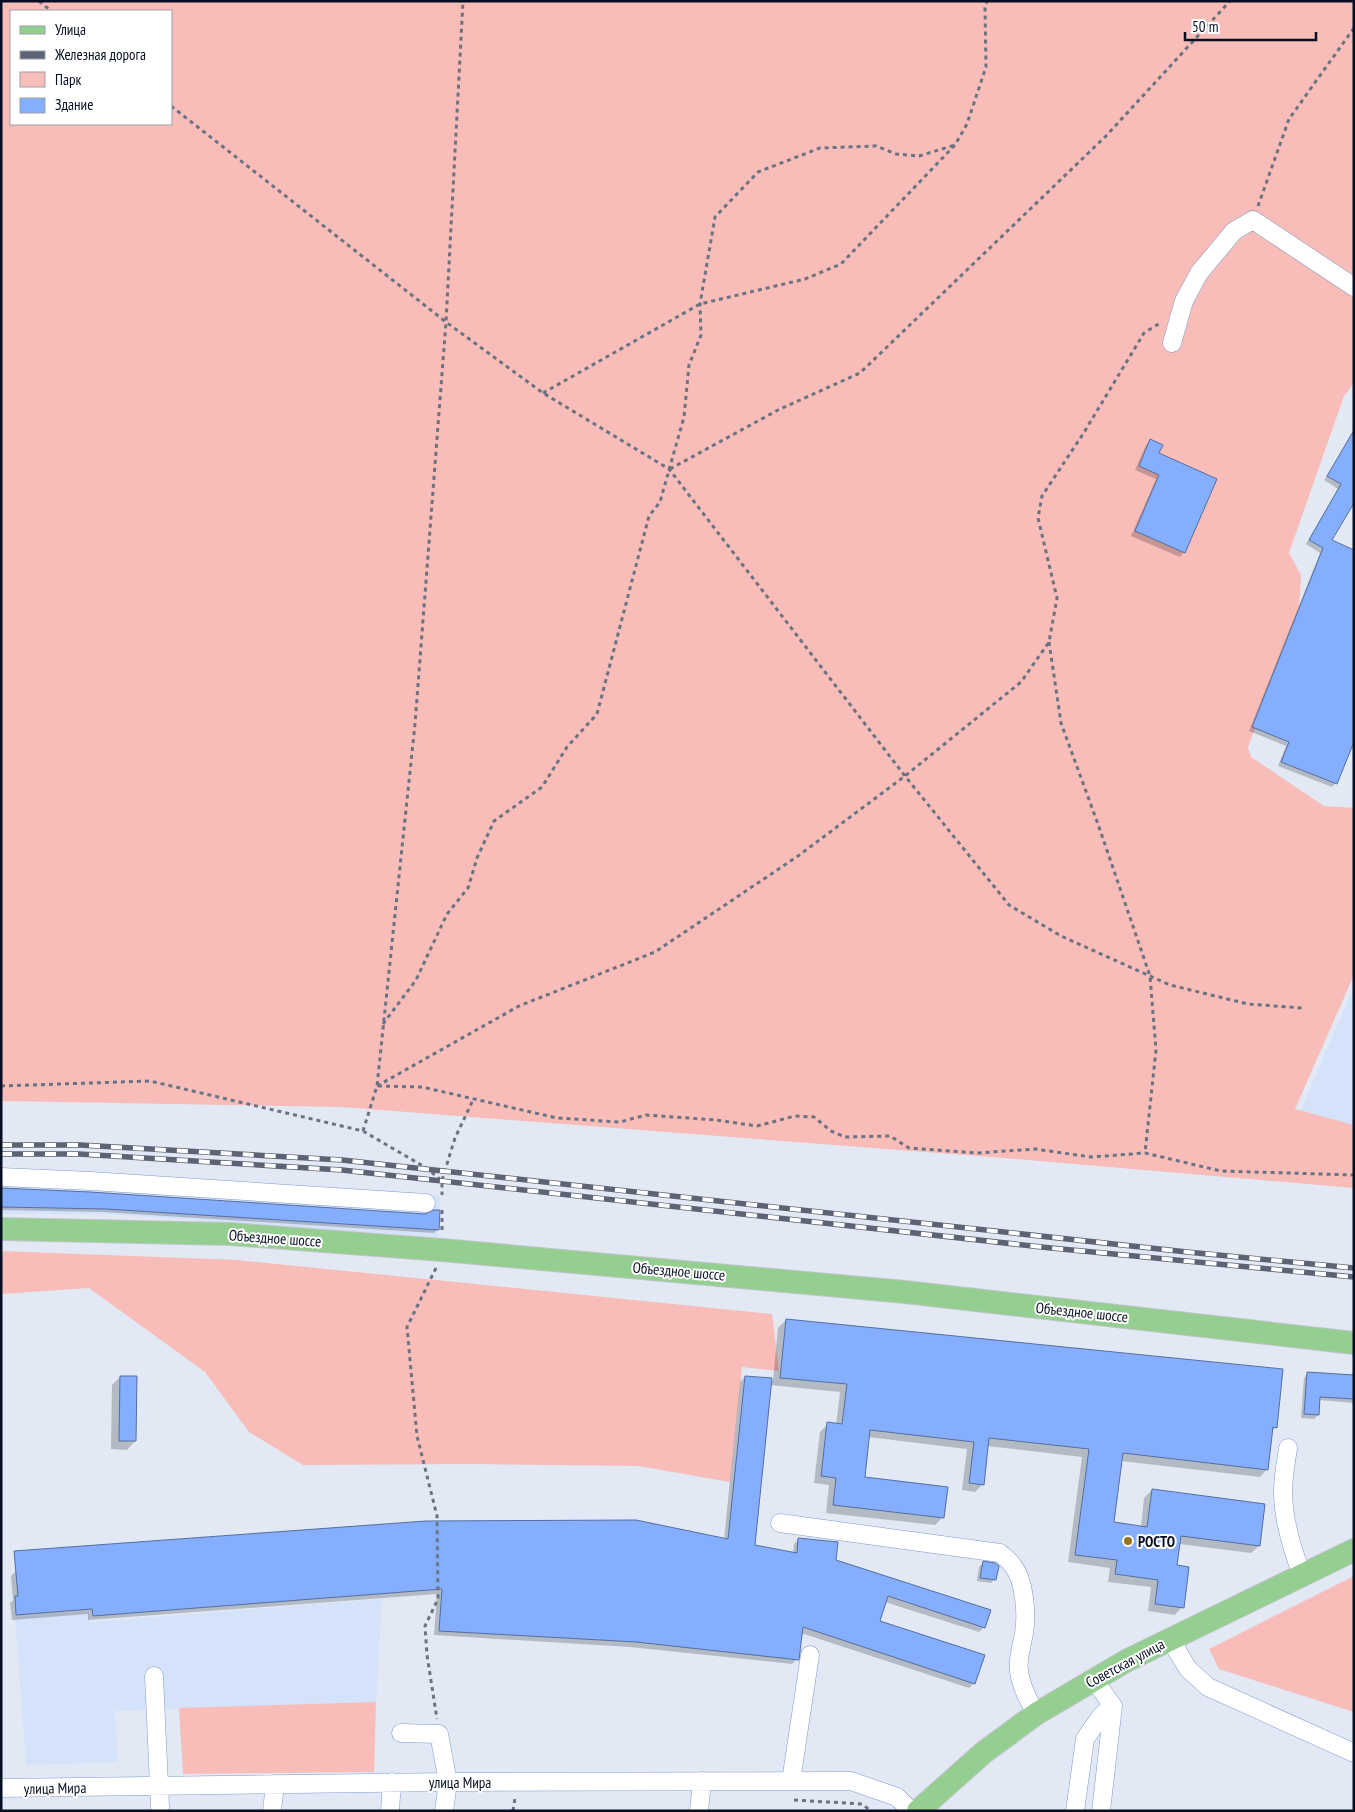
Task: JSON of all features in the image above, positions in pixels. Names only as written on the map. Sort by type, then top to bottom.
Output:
[{"type":"main road","name":"Объездное шоссе","points":[[1,1229],[230,1234],[442,1250],[905,1292],[1354,1343]]},
{"type":"main road","name":"Советская улица","points":[[918,1811],[983,1753],[1036,1714],[1170,1639],[1354,1550]]},
{"type":"street","points":[[1172,343],[1184,301],[1198,273],[1234,231],[1253,220],[1354,287]]},
{"type":"street","points":[[1,1177],[91,1181],[426,1203]]},
{"type":"street","points":[[1288,1448],[1283,1492],[1287,1522],[1295,1556],[1302,1575]]},
{"type":"street","points":[[780,1522],[1000,1553],[1013,1566],[1020,1578],[1025,1614],[1019,1671],[1026,1697],[1036,1714]]},
{"type":"street","points":[[1170,1639],[1188,1669],[1208,1687],[1354,1753]]},
{"type":"street","points":[[791,1781],[793,1739],[810,1655]]},
{"type":"street","points":[[154,1676],[160,1807]]},
{"type":"street","points":[[1094,1680],[1113,1706],[1101,1811]]},
{"type":"street","points":[[1075,1811],[1085,1739],[1101,1716],[1113,1706]]},
{"type":"street","points":[[401,1734],[439,1734],[448,1782],[444,1811]]},
{"type":"street","points":[[700,1811],[702,1781]]},
{"type":"street","name":"улица Мира","points":[[1,1788],[392,1782],[852,1781],[897,1798],[911,1811]]},
{"type":"street","points":[[390,1811],[392,1782]]},
{"type":"street","points":[[272,1811],[275,1784]]},
{"type":"path","points":[[39,1],[50,10]]},
{"type":"path","points":[[363,1131],[377,1086],[415,724],[446,322],[464,1]]},
{"type":"path","points":[[543,393],[700,304],[805,279],[841,264],[955,145],[967,124],[986,67],[985,8],[987,1]]},
{"type":"path","points":[[669,469],[778,410],[860,373],[1106,136],[1230,1]]},
{"type":"path","points":[[1253,220],[1289,119],[1354,28]]},
{"type":"path","points":[[172,107],[446,322],[543,393],[669,469],[905,776],[1009,905],[1061,936],[1170,985],[1248,1004],[1302,1008]]},
{"type":"path","points":[[383,1024],[416,980],[447,914],[468,888],[477,858],[494,821],[542,787],[567,747],[597,714],[649,516],[660,502],[684,417],[689,365],[701,334],[700,304],[715,218],[758,172],[820,148],[876,146],[896,154],[919,156],[955,145]]},
{"type":"path","points":[[1145,1153],[1156,1050],[1150,976],[1100,826],[1062,723],[1049,642],[1058,598],[1038,518],[1042,496],[1083,434],[1144,333],[1166,319],[1184,301]]},
{"type":"path","points":[[377,1086],[518,1006],[655,952],[798,856],[905,776],[1021,682],[1049,642]]},
{"type":"path","points":[[1,1086],[150,1082],[363,1131],[428,1169],[442,1181]]},
{"type":"path","points":[[377,1086],[422,1087],[557,1118],[620,1122],[646,1116],[716,1120],[757,1126],[795,1116],[814,1117],[831,1131],[845,1137],[890,1136],[909,1148],[976,1153],[1035,1149],[1091,1157],[1145,1153],[1221,1171],[1354,1175]]},
{"type":"path","points":[[439,1734],[427,1655],[425,1626],[438,1599],[437,1516],[417,1436],[407,1327],[437,1267],[442,1250],[442,1181],[455,1138],[474,1098]]},
{"type":"path","points":[[513,1811],[515,1798]]},
{"type":"shaded area","points":[[1354,986],[1354,1142],[1295,1124]]},
{"type":"shaded area","points":[[1,1169],[440,1196],[438,1237],[106,1214],[1,1214]]},
{"type":"shaded area","points":[[382,1599],[376,1702],[115,1711],[118,1762],[26,1765],[15,1617],[90,1611],[90,1622]]},
{"type":"green space","points":[[1,1],[1354,1],[1354,383],[1344,396],[1289,553],[1301,575],[1299,612],[1248,747],[1251,757],[1324,806],[1354,808],[1354,975],[1295,1109],[1354,1125],[1354,1188],[1003,1158],[342,1107],[1,1101]]},
{"type":"green space","points":[[1,1251],[237,1260],[772,1314],[779,1371],[742,1367],[730,1482],[638,1466],[303,1465],[249,1432],[205,1372],[89,1288],[1,1294]]},
{"type":"green space","points":[[1354,1576],[1354,1712],[1219,1669],[1209,1649]]},
{"type":"green space","points":[[376,1702],[374,1772],[183,1774],[179,1708]]},
{"type":"building","points":[[1354,430],[1354,503],[1332,540],[1354,550],[1354,742],[1337,784],[1281,762],[1289,742],[1252,727],[1323,548],[1309,540],[1341,484],[1327,476]]},
{"type":"building","points":[[1150,439],[1163,445],[1159,453],[1217,479],[1185,553],[1135,531],[1159,475],[1139,466]]},
{"type":"building","points":[[1,1188],[425,1214],[434,1210],[440,1210],[439,1230],[106,1209],[1,1207]]},
{"type":"building","points":[[786,1319],[1283,1369],[1277,1428],[1273,1427],[1268,1470],[1123,1453],[1114,1522],[1147,1527],[1152,1489],[1265,1504],[1260,1546],[1181,1536],[1177,1565],[1189,1567],[1184,1608],[1155,1604],[1158,1580],[1115,1574],[1117,1560],[1075,1555],[1089,1449],[989,1438],[984,1485],[969,1483],[974,1442],[870,1430],[865,1477],[948,1487],[944,1518],[833,1505],[836,1478],[821,1476],[827,1422],[842,1424],[847,1384],[780,1378]]},
{"type":"building","points":[[1307,1372],[1354,1375],[1354,1399],[1320,1397],[1319,1415],[1304,1414]]},
{"type":"building","points":[[120,1376],[137,1376],[136,1441],[119,1441]]},
{"type":"building","points":[[745,1376],[772,1378],[755,1545],[797,1553],[798,1538],[838,1542],[836,1560],[991,1610],[985,1628],[888,1596],[880,1621],[985,1655],[975,1684],[803,1627],[799,1660],[636,1642],[439,1631],[442,1589],[93,1616],[92,1609],[16,1615],[15,1596],[18,1596],[14,1551],[426,1521],[636,1520],[728,1539]]},
{"type":"building","points":[[983,1561],[995,1563],[999,1566],[996,1580],[980,1578]]},
{"type":"railway","points":[[1,1145],[80,1145],[342,1160],[1187,1252],[1354,1268]]},
{"type":"railway","points":[[1,1154],[79,1154],[342,1170],[1051,1248],[1354,1277]]},
{"type":"place","name":"РОСТО","points":[[1128,1541]]}]
